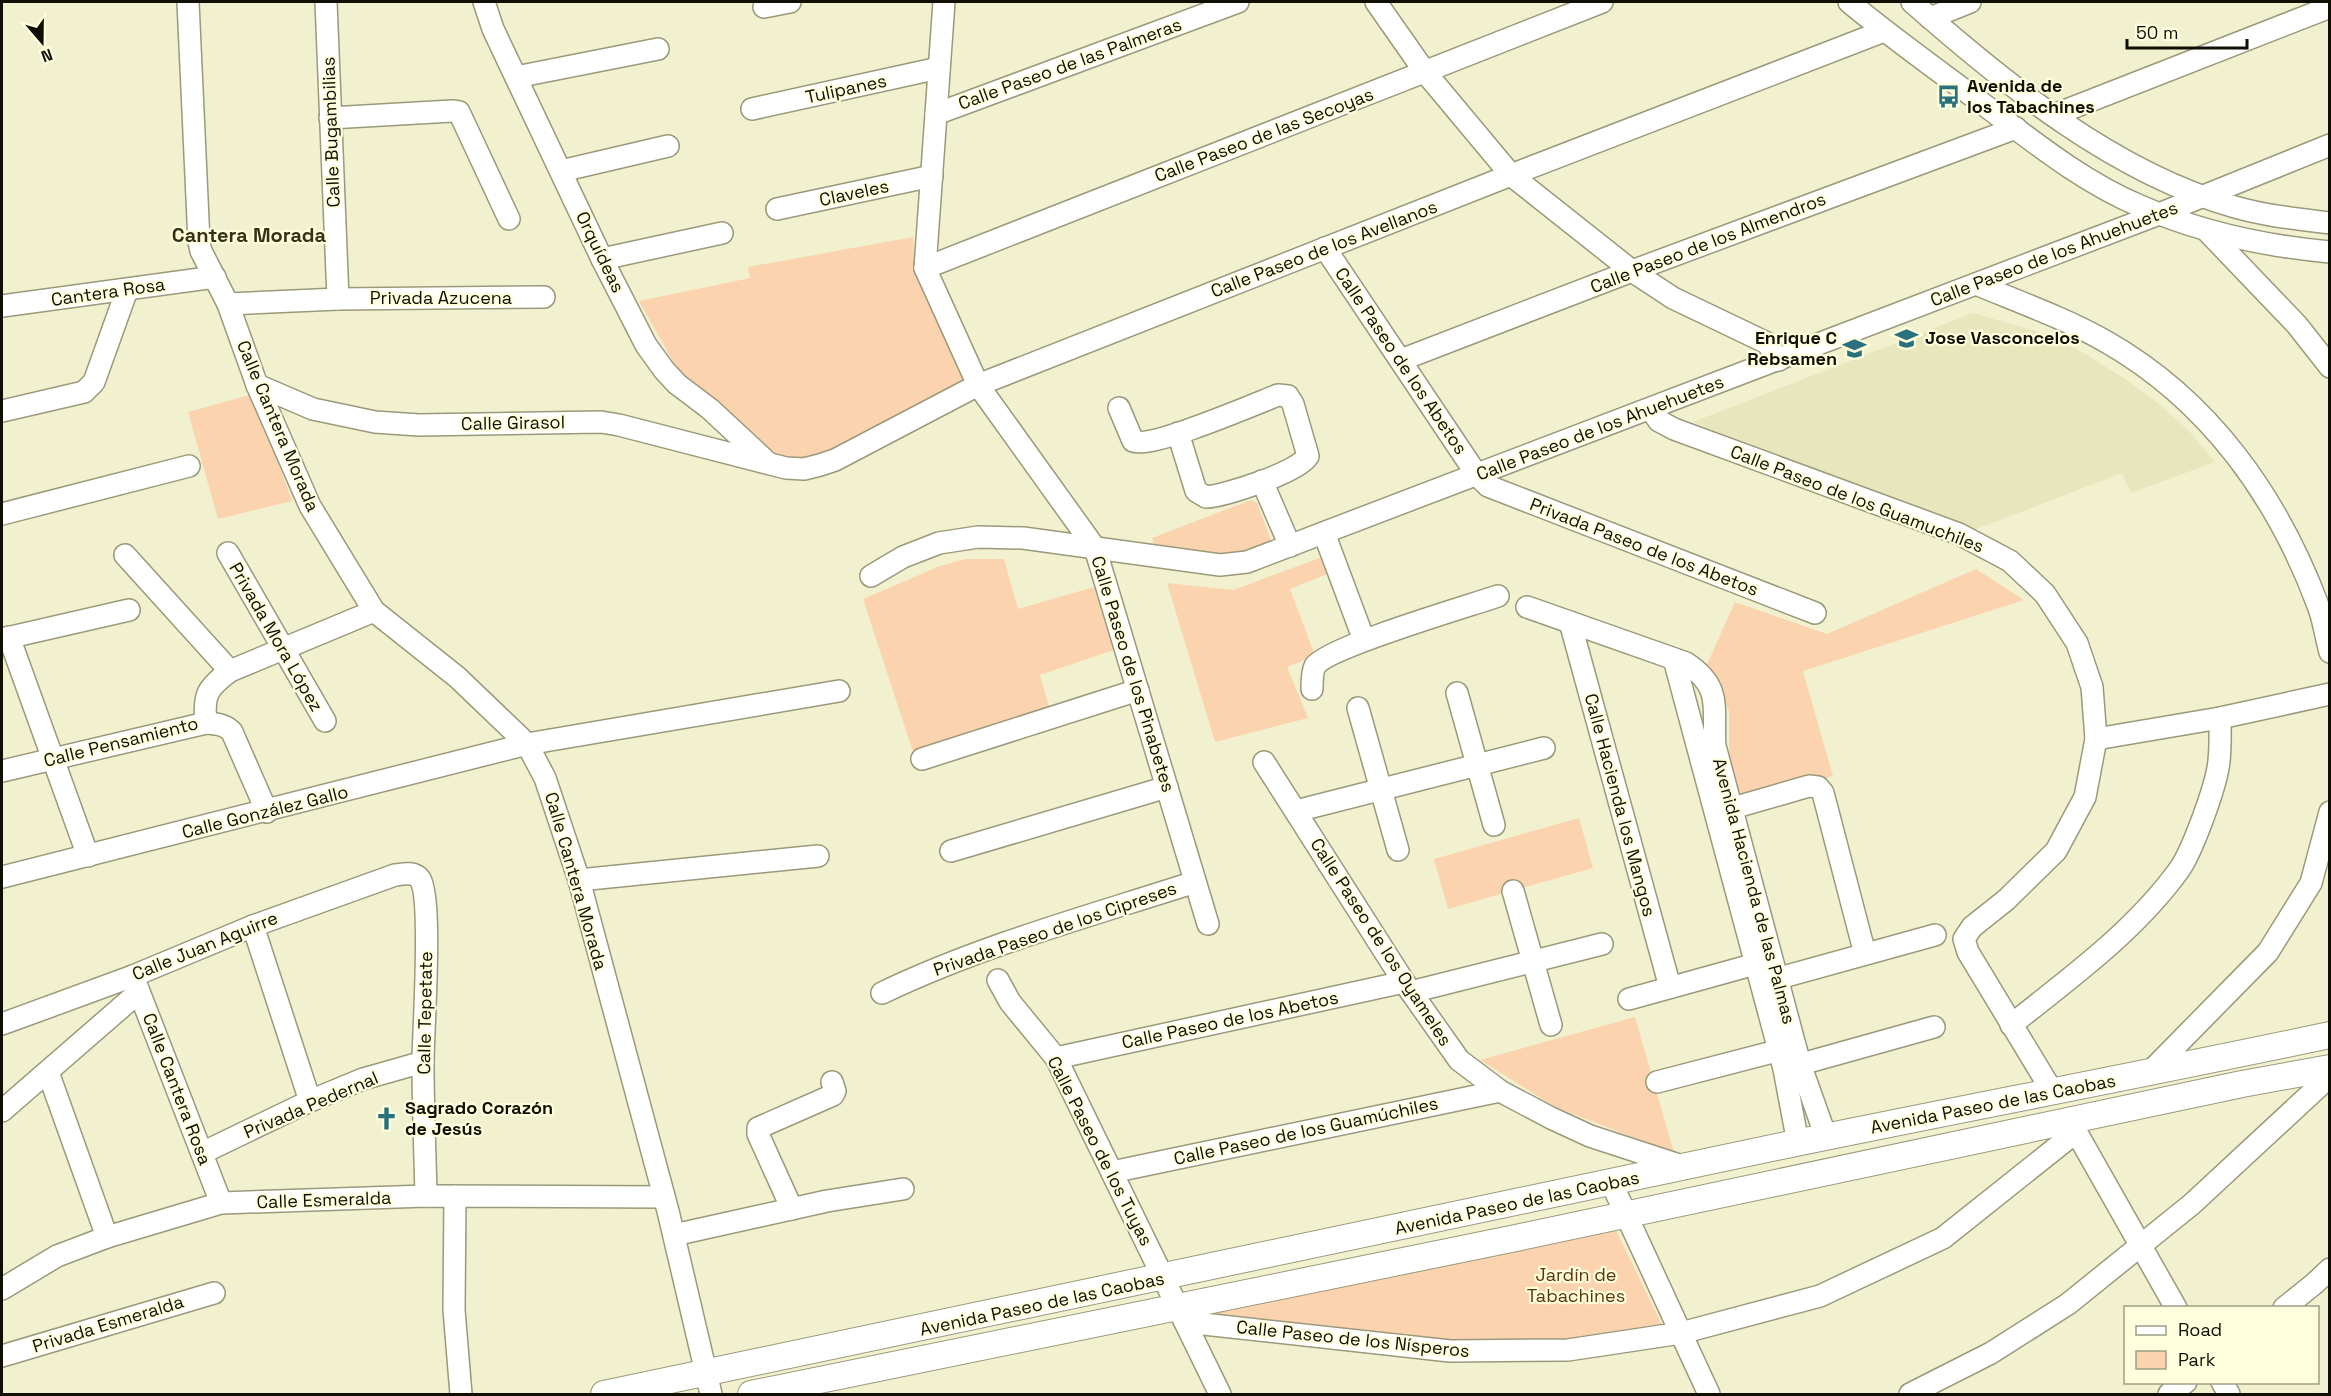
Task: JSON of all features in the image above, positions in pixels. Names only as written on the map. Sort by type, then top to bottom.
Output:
[{"type":"main road","name":"Avenida Paseo de las Caobas","points":[[604,1395],[708,1384],[1164,1278],[1685,1167],[1824,1130],[1945,1113],[2148,1074],[2330,1035]]},
{"type":"main road","name":"Avenida Paseo de las Caobas","points":[[752,1395],[1181,1314],[1626,1215],[1953,1146],[2073,1126],[2330,1068]]},
{"type":"main road","points":[[1945,1113],[1953,1146]]},
{"type":"street","name":"Calle Cantera Morada","points":[[188,2],[199,242],[228,303],[257,384],[309,506],[374,611],[457,677],[527,744],[545,778],[579,880],[674,1235],[708,1384]]},
{"type":"street","name":"Calle Bugambilias","points":[[326,2],[338,299]]},
{"type":"street","name":"Orquídeas","points":[[484,2],[493,29],[602,259],[646,345],[677,384],[710,409],[770,465]]},
{"type":"street","points":[[764,7],[790,2]]},
{"type":"street","name":"Calle Paseo de los Pinabetes","points":[[944,2],[925,268],[978,386],[1095,548],[1208,924]]},
{"type":"street","name":"Calle Paseo de las Palmeras","points":[[936,114],[1238,2]]},
{"type":"street","points":[[1376,2],[1425,72],[1511,175],[1632,271],[1673,298],[1767,343],[1779,360]]},
{"type":"street","name":"Calle Paseo de las Secoyas","points":[[925,268],[1602,2]]},
{"type":"street","points":[[1848,2],[1884,31],[2092,182],[2159,214],[2206,230],[2240,240],[2330,252]]},
{"type":"street","points":[[1911,2],[1986,66],[2054,115],[2098,144],[2149,173],[2201,196],[2236,208],[2278,217],[2330,223]]},
{"type":"street","points":[[1930,18],[1970,2]]},
{"type":"street","points":[[2054,115],[2330,7]]},
{"type":"street","name":"Calle Paseo de los Avellanos","points":[[770,465],[804,469],[835,460],[978,386],[1511,175],[1884,31]]},
{"type":"street","points":[[516,77],[658,49]]},
{"type":"street","points":[[1965,90],[1986,66]]},
{"type":"street","name":"Tulipanes","points":[[752,109],[939,68]]},
{"type":"street","points":[[330,118],[459,112],[509,219]]},
{"type":"street","name":"Calle Paseo de los Almendros","points":[[1401,360],[2016,128]]},
{"type":"street","name":"Calle Paseo de los Ahuehuetes","points":[[871,576],[903,557],[939,543],[978,537],[1023,538],[1233,565],[1247,562],[1651,410],[2159,214],[2330,145]]},
{"type":"street","points":[[561,171],[668,146]]},
{"type":"street","name":"Claveles","points":[[777,208],[932,177]]},
{"type":"street","points":[[2201,196],[2206,230],[2297,325],[2330,367]]},
{"type":"street","points":[[602,259],[722,233]]},
{"type":"street","name":"Calle Paseo de los Abetos","points":[[1326,248],[1477,475]]},
{"type":"street","name":"Cantera Rosa","points":[[2,306],[215,277]]},
{"type":"street","points":[[1976,284],[2045,312],[2105,341],[2161,379],[2200,413],[2233,449],[2282,524],[2320,610],[2330,652]]},
{"type":"street","points":[[2,411],[84,392],[90,388],[127,290]]},
{"type":"street","name":"Privada Azucena","points":[[228,303],[338,299],[544,297]]},
{"type":"street","name":"Calle Girasol","points":[[257,384],[313,409],[375,422],[419,425],[601,422],[770,465]]},
{"type":"street","points":[[1119,408],[1133,441],[1136,443],[1178,434],[1278,395],[1288,396],[1293,404],[1308,456],[1301,465],[1262,481],[1212,497],[1201,495],[1197,491],[1178,434]]},
{"type":"street","name":"Calle Paseo de los Guamuchiles","points":[[1651,410],[1659,421],[1674,429],[1959,534],[2010,561],[2045,594],[2077,643],[2092,687],[2096,739],[2085,797],[2056,851],[2006,900],[1972,927],[1964,939],[1968,952],[2011,1025]]},
{"type":"street","points":[[2,514],[189,466]]},
{"type":"street","name":"Privada Paseo de los Abetos","points":[[1477,475],[1488,486],[1815,613]]},
{"type":"street","points":[[1262,481],[1290,546]]},
{"type":"street","points":[[1324,533],[1364,640]]},
{"type":"street","name":"Privada Mora López","points":[[228,553],[325,721]]},
{"type":"street","points":[[125,555],[230,671]]},
{"type":"street","points":[[1312,689],[1314,670],[1318,664],[1364,640],[1498,596]]},
{"type":"street","name":"Avenida Hacienda de las Palmas","points":[[1527,607],[1674,658],[1695,669],[1712,692],[1716,707],[1715,746],[1724,810],[1790,1057],[1797,1136]]},
{"type":"street","points":[[88,856],[5,638],[129,610]]},
{"type":"street","name":"Calle Pensamiento","points":[[2,771],[206,723],[204,702],[206,696],[212,687],[230,671],[374,611]]},
{"type":"street","name":"Calle Hacienda los Mangos","points":[[1570,622],[1670,987]]},
{"type":"street","points":[[1674,658],[1724,810],[1809,786],[1818,787],[1822,793],[1865,954]]},
{"type":"street","points":[[922,759],[1138,690]]},
{"type":"street","name":"Calle González Gallo","points":[[2,877],[267,812],[527,744],[839,691]]},
{"type":"street","points":[[1457,693],[1494,825]]},
{"type":"street","points":[[2096,739],[2220,718],[2330,694]]},
{"type":"street","points":[[1358,708],[1398,850]]},
{"type":"street","points":[[2052,1091],[2011,1025],[2075,974],[2146,910],[2181,868],[2204,815],[2218,768],[2220,718]]},
{"type":"street","points":[[206,723],[227,726],[232,732],[267,812]]},
{"type":"street","points":[[1296,811],[1544,748]]},
{"type":"street","name":"Calle Paseo de los Oyameles","points":[[1264,762],[1408,987],[1459,1060],[1500,1091],[1551,1118],[1590,1136],[1685,1167]]},
{"type":"street","points":[[951,851],[1167,787]]},
{"type":"street","points":[[2148,1074],[2268,952],[2311,883],[2330,812]]},
{"type":"street","points":[[579,880],[818,856]]},
{"type":"street","name":"Calle Juan Aguirre","points":[[2,1024],[136,984],[253,926],[375,882],[410,873]]},
{"type":"street","name":"Calle Tepetate","points":[[410,873],[419,878],[422,884],[426,911],[423,1062],[426,1196]]},
{"type":"street","name":"Privada Paseo de los Cipreses","points":[[882,993],[932,969],[977,952],[1196,882]]},
{"type":"street","points":[[1513,891],[1551,1025]]},
{"type":"street","points":[[253,926],[310,1101]]},
{"type":"street","points":[[1629,999],[1670,987],[1865,954],[1935,935]]},
{"type":"street","name":"Calle Paseo de los Abetos","points":[[1056,1058],[1533,962],[1602,944]]},
{"type":"street","name":"Calle Paseo de los Tuyas","points":[[998,980],[1010,1002],[1056,1058],[1220,1395]]},
{"type":"street","points":[[2,1111],[48,1072],[136,984]]},
{"type":"street","name":"Calle Cantera Rosa","points":[[136,984],[221,1203]]},
{"type":"street","points":[[1657,1082],[1934,1027]]},
{"type":"street","name":"Avenida Hacienda de las Palmas","points":[[1790,1057],[1824,1130]]},
{"type":"street","name":"Privada Pedernal","points":[[202,1153],[310,1101],[363,1079],[423,1062]]},
{"type":"street","points":[[48,1072],[107,1237]]},
{"type":"street","points":[[1910,1395],[1991,1353],[2068,1304],[2192,1204],[2330,1076]]},
{"type":"street","points":[[792,1209],[758,1134],[758,1128],[833,1095],[835,1091],[831,1082]]},
{"type":"street","name":"Calle Paseo de los Guamúchiles","points":[[1112,1172],[1500,1091]]},
{"type":"street","points":[[2073,1126],[2175,1306]]},
{"type":"street","name":"Calle Paseo de los Nísperos","points":[[1181,1314],[1450,1352],[1568,1350],[1681,1334],[1820,1296],[1944,1238],[2073,1126]]},
{"type":"street","points":[[1611,1182],[1709,1395]]},
{"type":"street","points":[[674,1235],[792,1209],[903,1189]]},
{"type":"street","name":"Calle Esmeralda","points":[[2,1289],[46,1261],[107,1237],[221,1203],[426,1196],[664,1197]]},
{"type":"street","points":[[455,1196],[454,1310],[461,1395]]},
{"type":"street","points":[[2286,1306],[2330,1269]]},
{"type":"street","name":"Privada Esmeralda","points":[[2,1356],[214,1293]]},
{"type":"street","points":[[2169,1395],[2185,1384]]},
{"type":"shaded area","points":[[1973,313],[2038,332],[2084,353],[2158,403],[2189,431],[2215,462],[2131,493],[2122,473],[1974,530],[1898,503],[1693,422]]},
{"type":"green space","points":[[913,237],[915,265],[966,384],[812,463],[780,457],[680,374],[639,301],[750,278],[748,267]]},
{"type":"green space","points":[[253,394],[292,501],[218,519],[188,412]]},
{"type":"green space","points":[[1251,500],[1257,503],[1272,543],[1247,558],[1156,550],[1152,538]]},
{"type":"green space","points":[[1325,556],[1332,572],[1290,589],[1315,656],[1287,667],[1308,718],[1215,742],[1167,583],[1233,590]]},
{"type":"green space","points":[[965,559],[1004,559],[1018,609],[1094,587],[1114,650],[1040,675],[1050,711],[914,755],[863,599],[940,566]]},
{"type":"green space","points":[[1976,569],[2024,600],[1803,671],[1833,776],[1739,803],[1729,770],[1729,711],[1719,688],[1705,669],[1735,602],[1827,634]]},
{"type":"green space","points":[[1579,818],[1593,868],[1448,909],[1434,859]]},
{"type":"green space","points":[[1635,1017],[1674,1153],[1555,1107],[1480,1060]]},
{"type":"green space","name":"Jardín de Tabachines","points":[[1613,1224],[1662,1325],[1568,1341],[1451,1345],[1204,1320],[1198,1308]]},
{"type":"place","name":"Avenida de los Tabachines","points":[[1949,96]]},
{"type":"place","name":"Jose Vasconcelos","points":[[1907,338]]},
{"type":"place","name":"Enrique C Rebsamen","points":[[1855,348]]},
{"type":"place","name":"Sagrado Corazón de Jesús","points":[[387,1118]]},
{"type":"district","name":"Cantera Morada","points":[[249,235]]}]
